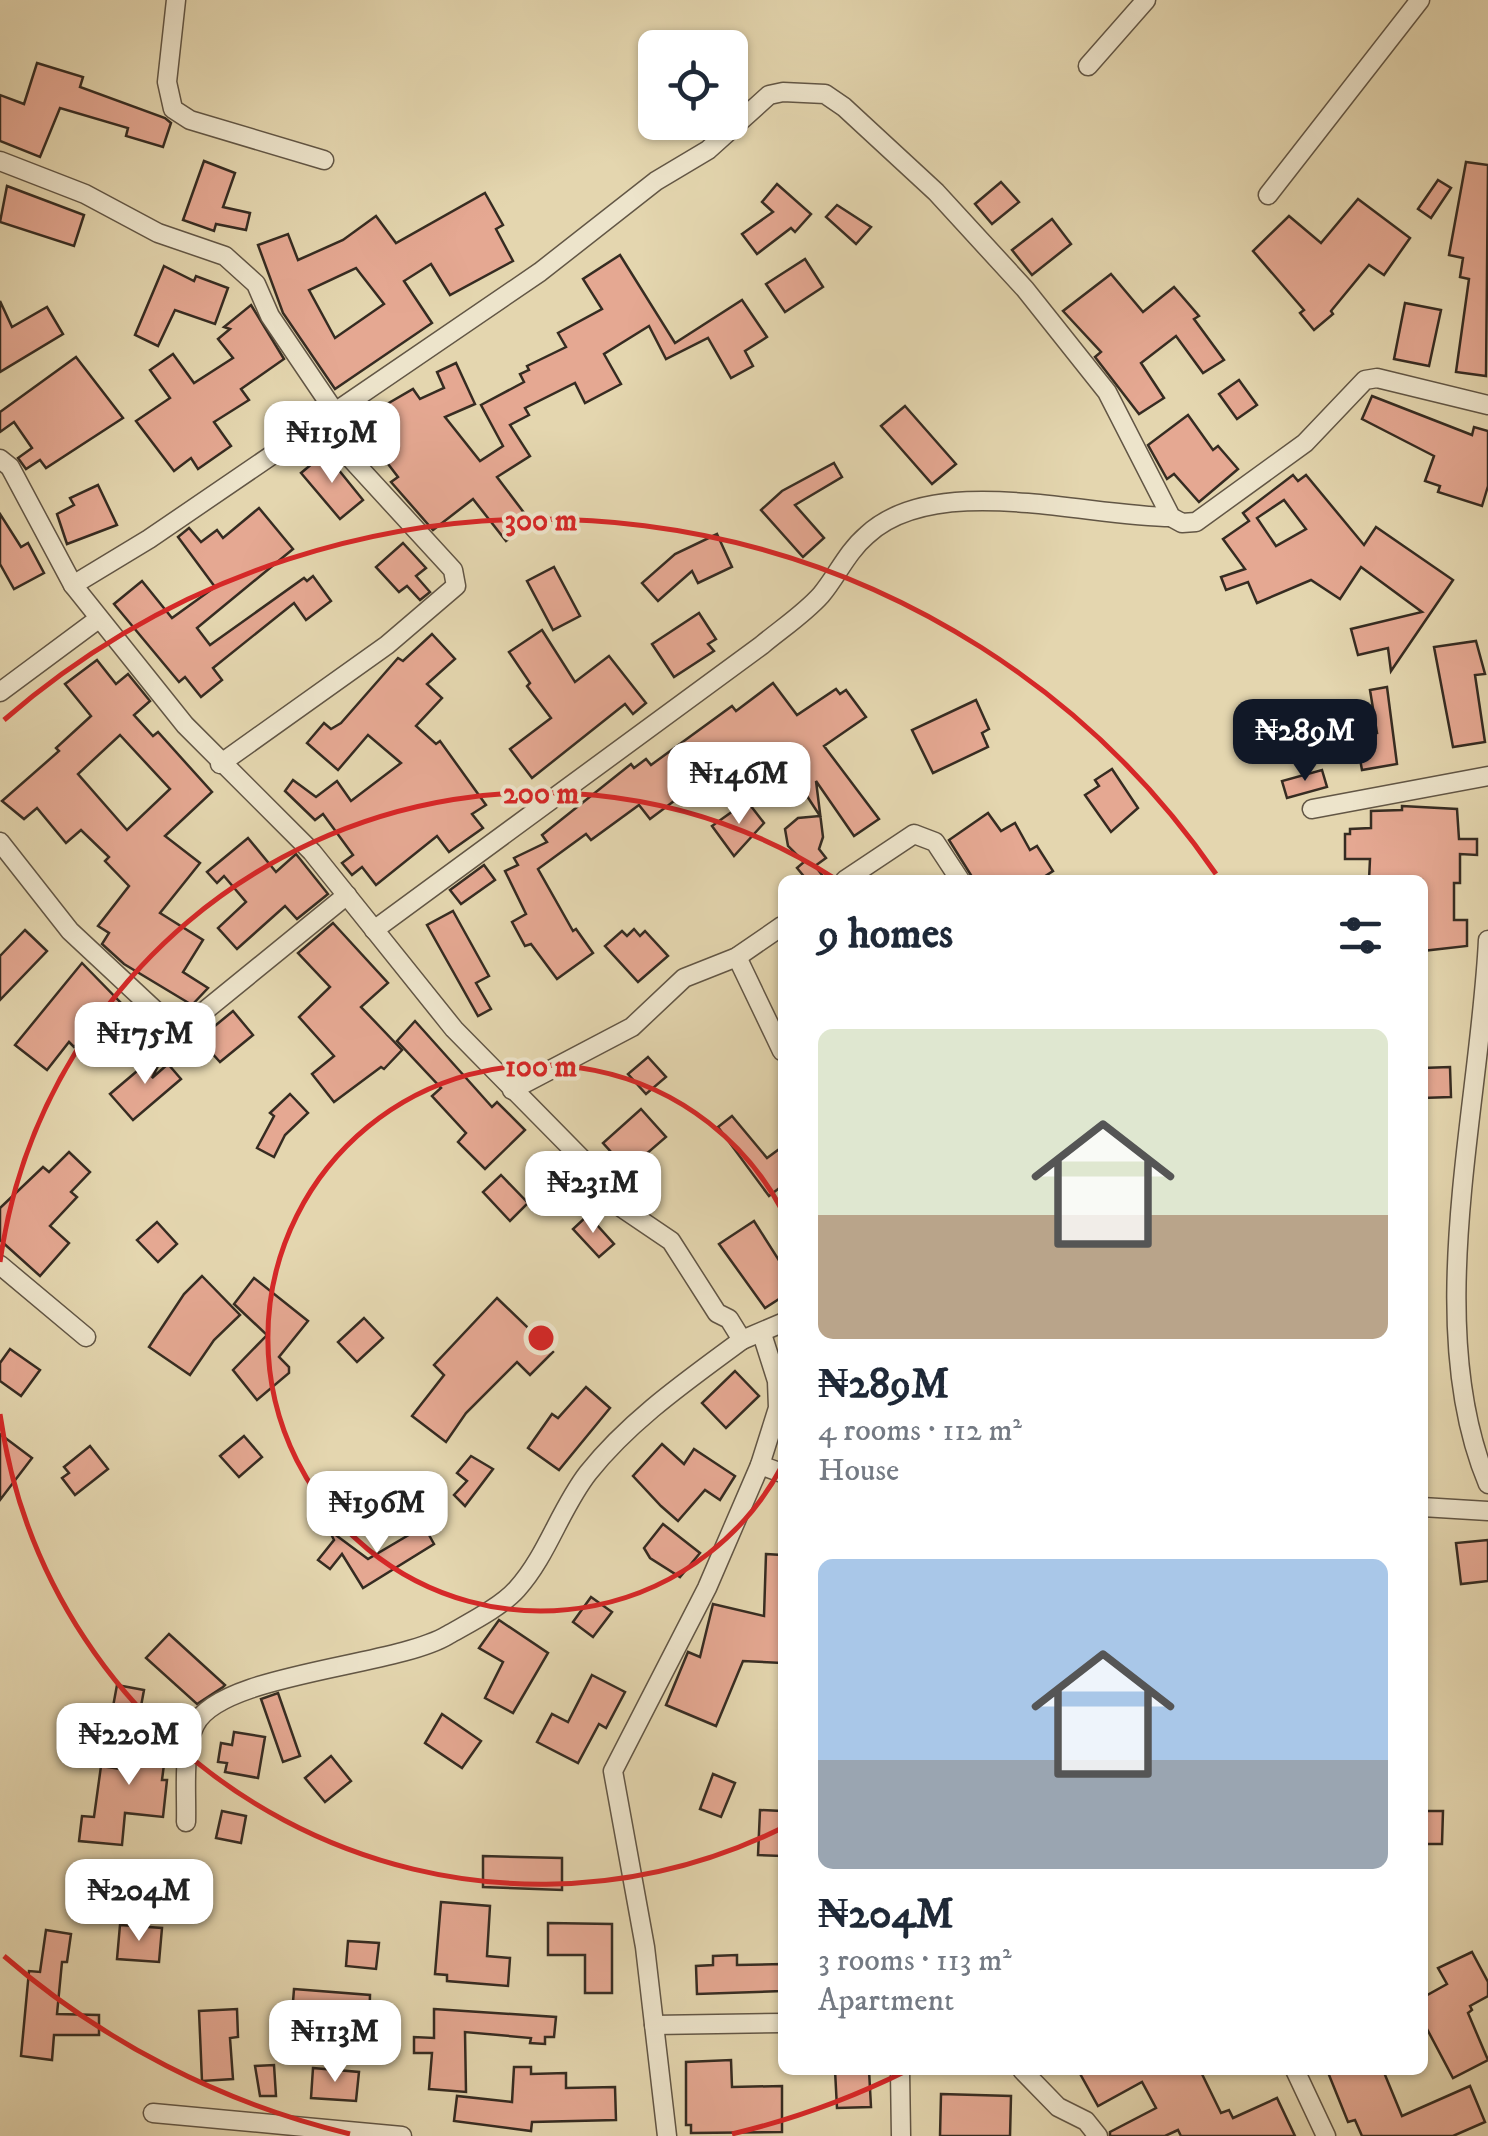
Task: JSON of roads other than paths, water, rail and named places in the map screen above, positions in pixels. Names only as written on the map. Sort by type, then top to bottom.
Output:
[{"type":"street","points":[[176,0],[166,82],[173,109],[190,120],[324,160]]},
{"type":"street","points":[[1088,66],[1146,0]]},
{"type":"street","points":[[1268,195],[1420,0]]},
{"type":"street","points":[[73,585],[540,272],[656,181],[708,150],[769,94],[825,94],[936,192],[1024,289],[1108,392],[1171,517]]},
{"type":"street","points":[[0,160],[85,194],[158,233],[225,256],[256,284],[327,418],[453,570],[456,586],[387,644],[220,764]]},
{"type":"street","points":[[374,930],[762,644],[820,596],[869,532],[938,504],[1011,499],[1091,514],[1171,517],[1196,522],[1305,443],[1365,380],[1377,378],[1488,405]]},
{"type":"street","points":[[0,460],[25,493],[73,585],[97,620],[144,669],[220,764],[312,852],[454,1029],[587,1164],[609,1199],[671,1241],[717,1313],[730,1319],[742,1340]]},
{"type":"street","points":[[0,692],[97,620]]},
{"type":"street","points":[[1312,809],[1488,776]]},
{"type":"street","points":[[853,875],[914,834],[935,842],[957,875]]},
{"type":"street","points":[[0,842],[70,931],[159,1014],[176,1022],[196,1018],[346,895]]},
{"type":"street","points":[[512,1090],[632,1027],[684,978],[737,957],[778,929]]},
{"type":"street","points":[[1488,940],[1487,994],[1456,1278],[1465,1417],[1488,1484]]},
{"type":"street","points":[[737,957],[778,1043]]},
{"type":"street","points":[[0,1265],[86,1337]]},
{"type":"street","points":[[186,1822],[191,1736],[196,1720],[222,1702],[282,1678],[350,1666],[444,1638],[515,1592],[586,1476],[623,1432],[742,1340],[778,1325]]},
{"type":"street","points":[[667,2136],[645,1947],[613,1771],[707,1588],[760,1466],[778,1408],[777,1381],[762,1334]]},
{"type":"street","points":[[760,1466],[778,1472]]},
{"type":"street","points":[[1428,1507],[1488,1511]]},
{"type":"street","points":[[654,2025],[778,2022]]},
{"type":"street","points":[[900,2075],[901,2136]]},
{"type":"street","points":[[1027,2075],[1058,2107],[1086,2121],[1098,2136]]},
{"type":"street","points":[[1298,2075],[1326,2136]]},
{"type":"street","points":[[153,2113],[402,2136]]}]
